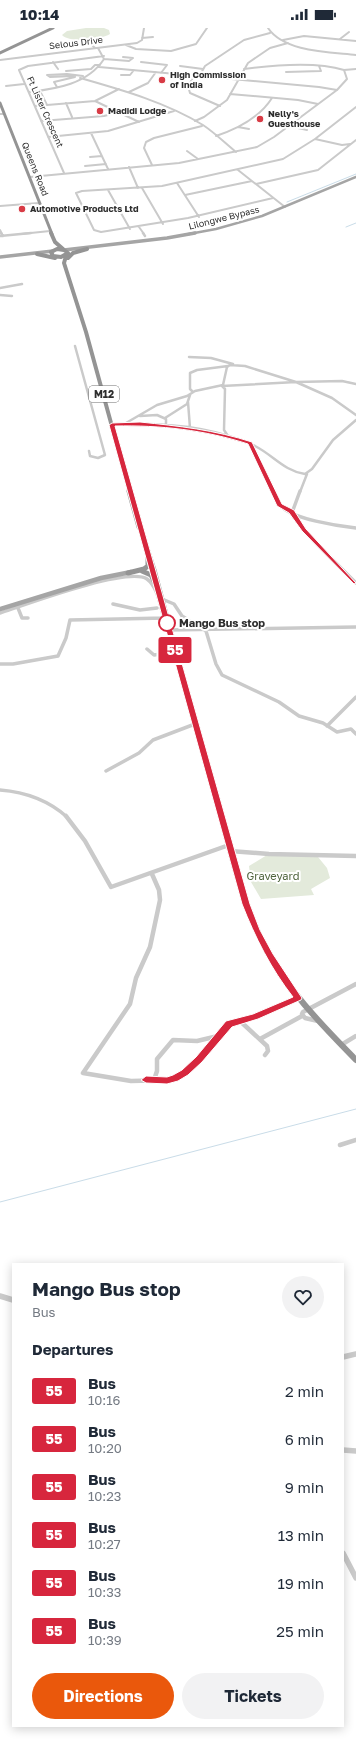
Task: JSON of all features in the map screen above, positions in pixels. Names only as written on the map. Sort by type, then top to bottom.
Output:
[{"type":"highway","points":[[0,53],[53,28]]},
{"type":"highway","name":"Queens Road","points":[[0,103],[2,114],[30,177],[55,242]]},
{"type":"highway","points":[[55,242],[59,247],[64,249],[67,255],[64,264]]},
{"type":"highway","points":[[55,242],[64,248],[80,249]]},
{"type":"highway","points":[[54,253],[56,247],[55,242]]},
{"type":"highway","points":[[36,254],[51,250],[55,242]]},
{"type":"highway","points":[[64,264],[73,253],[88,248]]},
{"type":"highway","points":[[54,253],[64,249]]},
{"type":"highway","points":[[54,253],[67,255]]},
{"type":"highway","name":"M12","points":[[54,253],[64,264],[79,306],[246,904],[256,930],[278,970],[298,998],[356,1060]]},
{"type":"highway","points":[[36,254],[52,257],[64,264]]},
{"type":"highway","name":"M12","points":[[139,524],[162,599],[165,617]]},
{"type":"highway","points":[[128,573],[148,568],[148,557]]},
{"type":"highway","points":[[142,571],[151,575],[156,586]]},
{"type":"main road","name":"Lilongwe Bypass","points":[[64,249],[88,248],[205,231],[248,220],[285,207],[356,177]]},
{"type":"main road","name":"Lilongwe Bypass","points":[[67,255],[88,248]]},
{"type":"main road","points":[[0,257],[54,253]]},
{"type":"main road","points":[[0,609],[101,578],[153,570]]},
{"type":"street","points":[[142,38],[144,28],[148,29]]},
{"type":"street","points":[[126,45],[136,49],[172,51],[196,44],[207,28]]},
{"type":"street","points":[[268,28],[270,33],[300,48],[356,55]]},
{"type":"street","points":[[339,39],[344,38],[349,32]]},
{"type":"street","points":[[199,77],[206,65],[244,40],[270,33]]},
{"type":"street","points":[[282,40],[302,36],[356,41]]},
{"type":"street","name":"Selous Drive","points":[[0,60],[126,45],[139,42],[142,38],[152,37]]},
{"type":"street","points":[[28,92],[58,89],[84,76],[99,66],[104,58],[88,41],[94,40]]},
{"type":"street","points":[[195,121],[220,106],[230,94],[248,63],[270,48],[288,43]]},
{"type":"street","points":[[145,53],[150,50]]},
{"type":"street","points":[[172,51],[177,54]]},
{"type":"street","name":"Ft Lister Crescent","points":[[64,173],[24,84],[19,72],[20,69],[28,66],[53,62],[104,58],[131,61],[133,58],[123,57]]},
{"type":"street","points":[[53,62],[58,69]]},
{"type":"street","points":[[161,73],[167,66],[162,64],[152,63],[141,62],[162,64]]},
{"type":"street","points":[[66,71],[91,69],[95,66],[99,66],[199,77],[312,86],[337,90]]},
{"type":"street","points":[[180,66],[203,69]]},
{"type":"street","points":[[244,69],[256,67],[319,66],[334,66],[344,70],[356,69]]},
{"type":"street","points":[[286,72],[321,72],[319,66]]},
{"type":"street","points":[[121,75],[130,76],[134,70]]},
{"type":"street","points":[[30,177],[198,159],[260,146],[337,90],[346,81],[346,73],[344,70]]},
{"type":"street","points":[[129,92],[148,82],[156,72]]},
{"type":"street","points":[[75,76],[58,73],[47,75],[50,77],[84,76]]},
{"type":"street","points":[[57,87],[54,82],[70,79],[75,76]]},
{"type":"street","points":[[194,76],[188,86],[190,93],[220,106]]},
{"type":"street","points":[[80,78],[129,92],[174,111],[203,126],[236,152]]},
{"type":"street","points":[[6,86],[24,84]]},
{"type":"street","points":[[35,106],[94,101],[119,89]]},
{"type":"street","points":[[40,91],[47,105]]},
{"type":"street","points":[[230,94],[318,104]]},
{"type":"street","points":[[216,136],[238,127],[266,107],[272,98]]},
{"type":"street","points":[[94,101],[140,122]]},
{"type":"street","points":[[66,104],[72,117]]},
{"type":"street","points":[[273,198],[199,217],[163,224],[98,232],[94,230],[76,193],[142,188],[177,183],[283,159],[315,139],[356,107]]},
{"type":"street","points":[[48,137],[117,129],[174,111]]},
{"type":"street","points":[[41,121],[104,116],[119,112]]},
{"type":"street","points":[[152,165],[144,147],[146,142],[154,138],[203,126]]},
{"type":"street","points":[[289,126],[307,130]]},
{"type":"street","points":[[238,127],[249,130]]},
{"type":"street","points":[[91,133],[108,169]]},
{"type":"street","points":[[315,139],[342,145],[351,144]]},
{"type":"street","points":[[256,184],[318,170],[356,140]]},
{"type":"street","points":[[187,151],[198,159]]},
{"type":"street","points":[[90,157],[102,156]]},
{"type":"street","points":[[85,166],[106,164]]},
{"type":"street","points":[[129,167],[138,188]]},
{"type":"street","points":[[238,170],[285,207]]},
{"type":"street","points":[[185,195],[252,181]]},
{"type":"street","points":[[177,183],[199,217]]},
{"type":"street","points":[[142,188],[163,224]]},
{"type":"street","points":[[108,190],[130,228]]},
{"type":"street","points":[[0,206],[40,202]]},
{"type":"street","points":[[139,227],[145,236]]},
{"type":"street","points":[[0,230],[1,236],[50,231]]},
{"type":"street","points":[[0,288],[22,284]]},
{"type":"street","points":[[0,295],[12,296]]},
{"type":"street","points":[[75,346],[104,455],[92,458],[89,451]]},
{"type":"street","points":[[189,357],[198,356],[217,359],[296,382],[332,398],[356,415]]},
{"type":"street","points":[[190,428],[188,402],[191,393],[190,373],[197,370],[239,365]]},
{"type":"street","points":[[222,386],[225,383],[228,366]]},
{"type":"street","points":[[124,424],[153,407],[191,393],[222,386],[342,381],[356,384]]},
{"type":"street","points":[[222,386],[225,389],[224,430],[228,436]]},
{"type":"street","points":[[139,416],[157,415],[165,418],[170,416],[188,402]]},
{"type":"street","points":[[165,418],[166,425]]},
{"type":"street","points":[[356,420],[333,440],[307,474],[303,480],[293,513],[304,530],[356,583]]},
{"type":"street","points":[[112,425],[166,425],[190,428],[228,436],[250,443],[266,451],[290,470],[299,474],[307,474]]},
{"type":"street","points":[[218,434],[224,430]]},
{"type":"street","points":[[250,443],[279,503],[293,513],[330,526],[356,528]]},
{"type":"street","points":[[0,613],[85,586],[115,578],[135,576],[144,577],[147,579],[156,591],[165,617],[70,620],[66,638],[58,656],[13,664],[0,664]]},
{"type":"street","points":[[162,599],[174,604],[182,616],[204,629],[208,634],[217,669],[222,675],[279,702],[299,716],[319,722],[337,732],[351,729],[356,734]]},
{"type":"street","points":[[113,604],[140,610],[157,608]]},
{"type":"street","points":[[18,608],[22,618],[28,618]]},
{"type":"street","points":[[169,630],[356,627]]},
{"type":"street","points":[[147,649],[154,655],[176,652]]},
{"type":"street","points":[[326,726],[356,696]]},
{"type":"street","points":[[106,771],[138,753],[153,740],[195,724]]},
{"type":"street","points":[[0,790],[28,795],[57,809],[67,817],[111,887],[216,851],[230,848],[253,853],[356,856]]},
{"type":"street","points":[[152,874],[160,895],[150,947],[136,978],[130,1004],[83,1073],[131,1081],[171,1080],[185,1072],[199,1059],[229,1024],[255,1016],[298,998]]},
{"type":"street","points":[[260,1039],[302,1016],[302,1012],[307,1008],[356,984]]},
{"type":"street","points":[[302,1016],[318,1021]]},
{"type":"street","points":[[240,1021],[267,1046],[268,1050],[265,1055]]},
{"type":"street","points":[[154,1080],[157,1071],[157,1059],[173,1040],[197,1041],[218,1036]]},
{"type":"street","points":[[341,1045],[356,1036]]},
{"type":"street","points":[[340,1145],[356,1140]]},
{"type":"street","points":[[0,1296],[12,1300]]},
{"type":"street","points":[[344,1357],[356,1354]]},
{"type":"street","points":[[344,1450],[356,1451]]},
{"type":"street","points":[[344,1556],[356,1578]]},
{"type":"green space","points":[[86,28],[104,28],[109,30],[110,34],[100,38],[85,40],[66,38],[62,35],[67,31]]},
{"type":"green space","name":"Graveyard","points":[[267,855],[318,857],[327,868],[330,878],[311,889],[314,895],[261,899],[251,882],[249,866]]},
{"type":"waterway","points":[[287,202],[356,174]]},
{"type":"waterway","points":[[346,227],[356,223]]},
{"type":"waterway","points":[[0,1202],[356,1109]]},
{"type":"bus line","name":"55","points":[[146,1080],[171,1080],[175,1078],[185,1072],[199,1059],[229,1024],[246,1020],[298,998],[288,985],[261,940],[246,904],[190,708],[165,613],[151,570],[112,425],[140,424],[190,428],[228,436],[250,443],[280,505],[292,511],[295,518],[304,530],[356,583]]},
{"type":"place","name":"High Commission of India","points":[[162,80]]},
{"type":"place","name":"Madidi Lodge","points":[[100,111]]},
{"type":"place","name":"Nelly's Guesthouse","points":[[260,119]]},
{"type":"place","name":"Automotive Products Ltd","points":[[22,209]]},
{"type":"place","name":"Mango Bus stop","points":[[167,623]]}]
